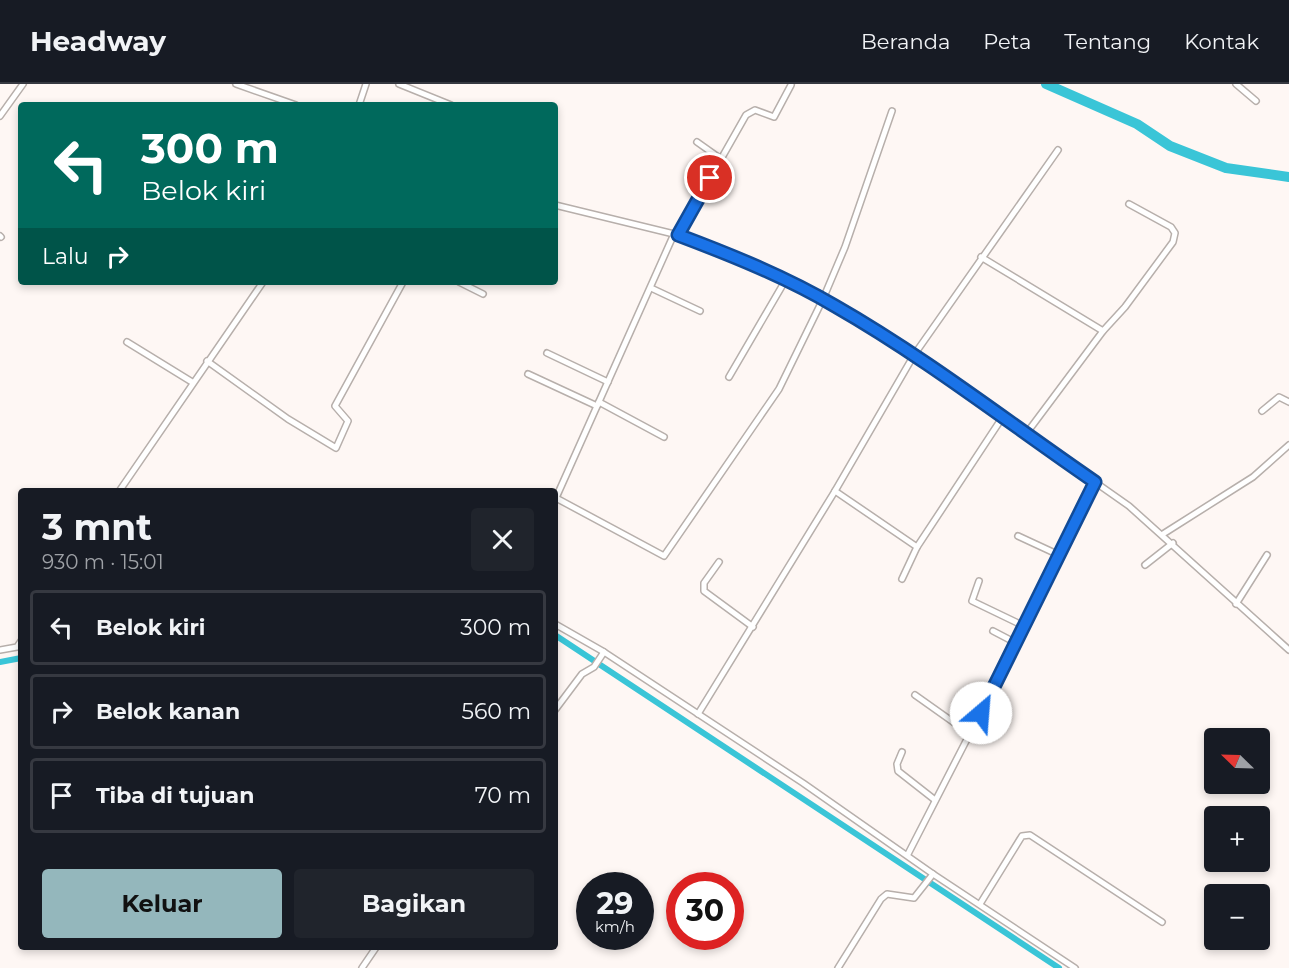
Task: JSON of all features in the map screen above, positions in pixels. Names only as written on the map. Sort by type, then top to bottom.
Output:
[{"type":"street","points":[[0,116],[23,84]]},
{"type":"street","points":[[236,84],[287,102]]},
{"type":"street","points":[[360,102],[366,84]]},
{"type":"street","points":[[399,84],[444,102]]},
{"type":"street","points":[[1236,84],[1256,101]]},
{"type":"street","points":[[558,492],[676,234],[749,112],[755,110],[774,117],[791,85]]},
{"type":"street","points":[[558,501],[664,556],[779,389],[823,299],[849,237],[892,111]]},
{"type":"street","points":[[697,142],[721,159]]},
{"type":"street","points":[[698,714],[835,491],[914,355],[1058,150]]},
{"type":"street","points":[[1026,434],[1103,331],[1125,307],[1175,238],[1171,226],[1130,204]]},
{"type":"street","points":[[558,206],[676,234],[733,256],[823,299],[914,355],[1095,482],[1163,534],[1236,604],[1289,650]]},
{"type":"street","points":[[981,257],[1103,331]]},
{"type":"street","points":[[729,377],[785,281]]},
{"type":"street","points":[[121,488],[192,382],[261,285]]},
{"type":"street","points":[[207,361],[288,420],[336,448],[348,421],[335,406],[401,285]]},
{"type":"street","points":[[465,285],[483,294]]},
{"type":"street","points":[[651,288],[700,311]]},
{"type":"street","points":[[127,342],[192,382]]},
{"type":"street","points":[[546,353],[608,382]]},
{"type":"street","points":[[528,374],[598,404],[664,437]]},
{"type":"street","points":[[1262,411],[1280,397],[1289,402]]},
{"type":"street","points":[[902,579],[916,547],[1002,418]]},
{"type":"street","points":[[1163,534],[1253,477],[1289,445]]},
{"type":"street","points":[[908,854],[1095,482]]},
{"type":"street","points":[[835,491],[916,547]]},
{"type":"street","points":[[1018,536],[1059,555]]},
{"type":"street","points":[[1145,565],[1173,543]]},
{"type":"street","points":[[1236,604],[1267,555]]},
{"type":"street","points":[[719,562],[704,583],[704,591],[753,627]]},
{"type":"street","points":[[979,580],[972,601],[1024,626]]},
{"type":"street","points":[[558,626],[698,714],[908,854],[932,875],[980,904],[1075,968]]},
{"type":"street","points":[[993,631],[1016,643]]},
{"type":"street","points":[[0,650],[18,646]]},
{"type":"street","points":[[558,706],[582,674],[594,667],[603,654]]},
{"type":"street","points":[[915,695],[970,734]]},
{"type":"street","points":[[902,752],[897,764],[898,771],[935,800]]},
{"type":"street","points":[[980,904],[1022,836],[1030,835],[1162,922]]},
{"type":"street","points":[[838,968],[884,896],[887,894],[914,898],[932,875]]},
{"type":"street","points":[[362,968],[374,950]]},
{"type":"waterway","points":[[1046,84],[1137,124],[1170,146],[1226,168],[1289,177]]},
{"type":"waterway","points":[[558,637],[1059,968]]},
{"type":"waterway","points":[[0,662],[18,659]]},
{"type":"route","points":[[710,178],[678,235],[733,256],[836,306],[914,355],[1095,482],[981,713]]}]
